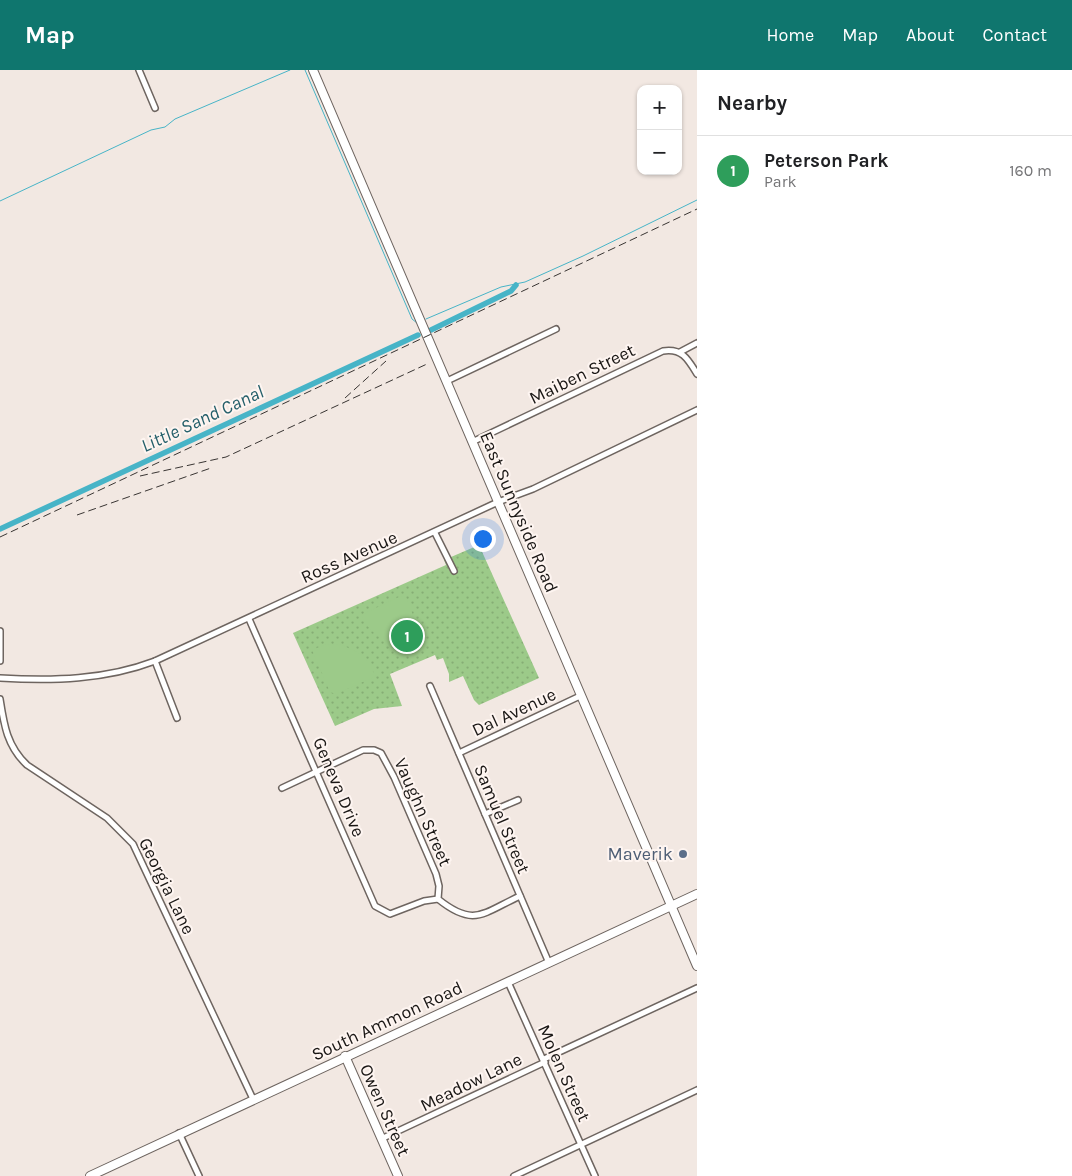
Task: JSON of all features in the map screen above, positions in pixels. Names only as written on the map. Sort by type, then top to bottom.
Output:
[{"type":"main road","name":"East Sunnyside Road","points":[[313,70],[670,908],[697,966]]},
{"type":"main road","name":"South Ammon Road","points":[[90,1176],[344,1056],[697,894]]},
{"type":"main road","name":"Owen Street","points":[[344,1056],[398,1176]]},
{"type":"street","points":[[139,70],[155,108]]},
{"type":"street","points":[[447,382],[556,329]]},
{"type":"street","points":[[697,343],[680,352],[689,360],[697,374]]},
{"type":"street","name":"Maiben Street","points":[[472,442],[655,354],[671,350],[680,352]]},
{"type":"street","name":"Ross Avenue","points":[[0,678],[68,680],[130,670],[155,661],[435,533],[498,502],[533,488],[697,410]]},
{"type":"street","points":[[435,533],[454,571]]},
{"type":"street","name":"Geneva Drive","points":[[249,619],[318,771],[375,906],[390,914],[424,900],[438,899]]},
{"type":"street","points":[[0,631],[0,661]]},
{"type":"street","points":[[155,661],[177,718]]},
{"type":"street","name":"Samuel Street","points":[[430,686],[549,963]]},
{"type":"street","name":"Dal Avenue","points":[[459,753],[580,696]]},
{"type":"street","name":"Georgia Lane","points":[[0,699],[5,732],[18,756],[107,818],[133,844],[252,1099]]},
{"type":"street","name":"Vaughn Street","points":[[318,771],[363,750],[374,750],[385,758],[436,874],[439,886],[438,899]]},
{"type":"street","points":[[282,788],[318,771]]},
{"type":"street","points":[[485,814],[518,800]]},
{"type":"street","points":[[438,899],[463,916],[476,917],[520,896]]},
{"type":"street","name":"Molen Street","points":[[508,982],[595,1176]]},
{"type":"street","name":"Meadow Lane","points":[[382,1139],[697,988]]},
{"type":"street","points":[[514,1176],[582,1146],[697,1090]]},
{"type":"street","points":[[180,1133],[199,1176]]},
{"type":"green space","points":[[479,545],[539,678],[479,705],[474,700],[463,676],[449,682],[449,674],[443,658],[437,660],[435,655],[390,674],[402,706],[374,709],[335,726],[293,633],[446,565],[444,560]]},
{"type":"green space","points":[[401,596],[406,597],[422,639],[403,643],[394,643],[386,640],[372,631],[361,615]]},
{"type":"green space","points":[[340,644],[363,655],[376,676],[336,694],[330,692],[312,650],[324,645]]},
{"type":"waterway","points":[[0,201],[151,130],[165,127],[175,119],[290,70]]},
{"type":"waterway","points":[[305,70],[412,319],[417,323]]},
{"type":"waterway","points":[[426,319],[501,287],[525,282],[697,200]]},
{"type":"waterway","points":[[431,330],[511,291],[516,285]]},
{"type":"waterway","name":"Little Sand Canal","points":[[0,529],[418,335]]},
{"type":"railway","points":[[0,537],[697,209]]},
{"type":"railway","points":[[345,398],[386,361]]},
{"type":"railway","points":[[140,476],[226,457],[427,364]]},
{"type":"railway","points":[[77,515],[211,468]]},
{"type":"place","name":"Peterson Park","points":[[407,636]]},
{"type":"place","name":"Maverik","points":[[683,854]]}]
